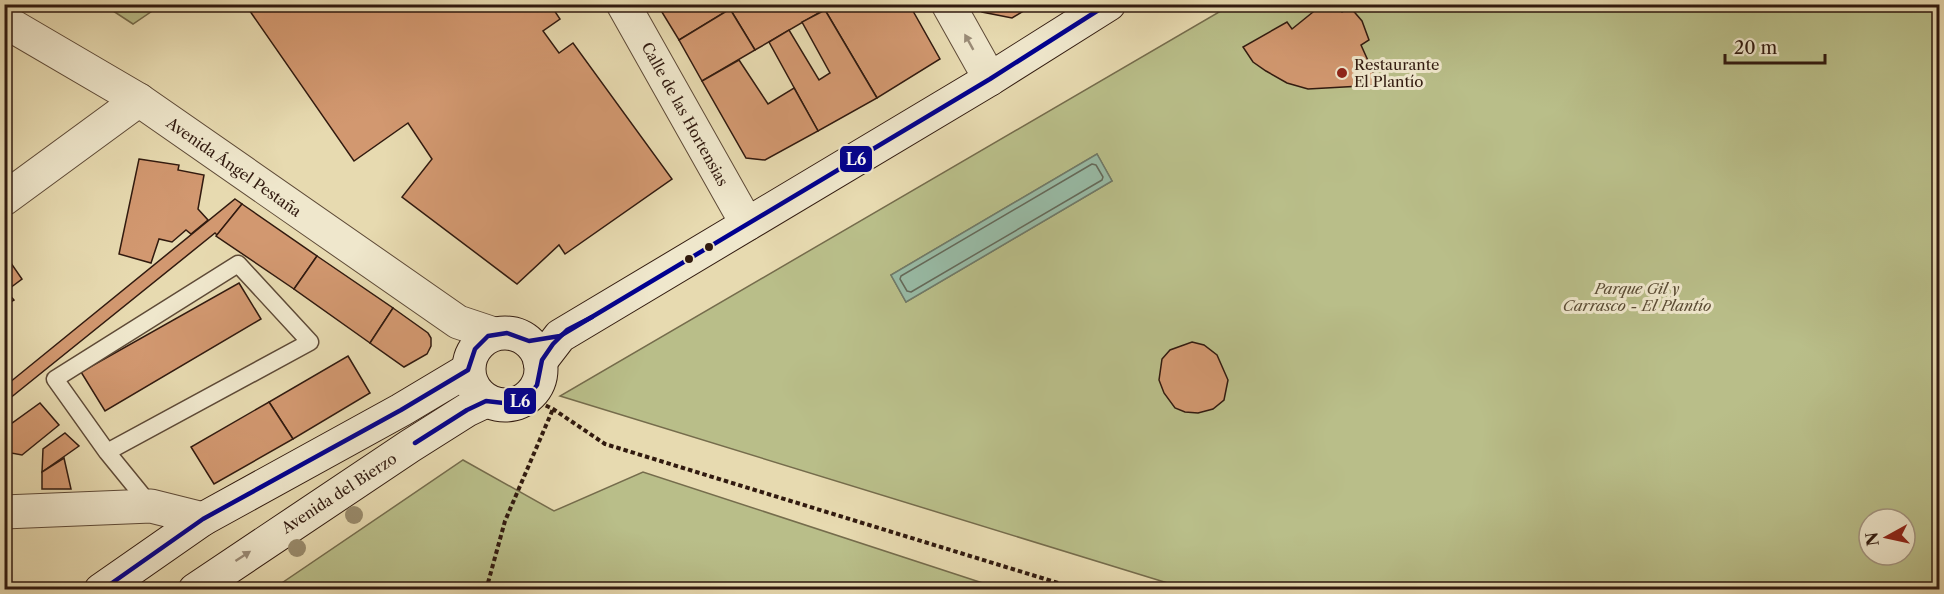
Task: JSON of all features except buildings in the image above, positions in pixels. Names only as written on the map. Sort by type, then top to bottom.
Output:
[{"type":"main road","name":"Calle de las Hortensias","points":[[623,4],[747,224]]},
{"type":"main road","points":[[948,4],[990,79]]},
{"type":"main road","points":[[543,346],[990,79],[1109,4]]},
{"type":"main road","name":"Avenida Ángel Pestaña","points":[[4,21],[139,100],[474,343]]},
{"type":"main road","points":[[4,199],[139,100]]},
{"type":"main road","points":[[101,590],[203,519],[401,410],[474,343],[506,332],[518,334],[543,346]]},
{"type":"main road","points":[[474,343],[470,383],[486,400],[497,405],[509,406],[521,402],[537,385],[541,374],[543,346]]},
{"type":"main road","name":"Avenida del Bierzo","points":[[195,590],[410,446],[486,400]]},
{"type":"main road","points":[[4,512],[151,506],[203,519]]},
{"type":"lane","points":[[107,452],[310,342],[238,264],[55,379],[107,452],[151,506]]},
{"type":"path","points":[[530,398],[553,409],[605,444],[1081,590]]},
{"type":"path","points":[[486,590],[505,521],[553,409]]},
{"type":"green space","points":[[104,4],[161,5],[133,24]]},
{"type":"green space","name":"Parque Gil y Carrasco - El Plantío","points":[[1231,5],[1939,5],[1939,589],[1187,589],[560,396]],"holes":[[[1097,154],[1112,181],[906,302],[891,275]]]},
{"type":"green space","points":[[463,460],[554,511],[643,472],[1001,589],[273,589]]},
{"type":"water","points":[[1097,154],[1112,181],[906,302],[891,275]]},
{"type":"transit line","name":"L6","points":[[102,590],[203,519],[401,410],[468,370],[475,349],[488,336],[507,333],[529,341],[560,336],[990,79],[1108,4]]},
{"type":"transit line","name":"L6","points":[[415,443],[467,410],[486,401],[512,404],[527,398],[537,385],[542,360],[553,344],[567,330],[592,317]]},
{"type":"place","name":"Restaurante El Plantío","points":[[1342,73]]}]
